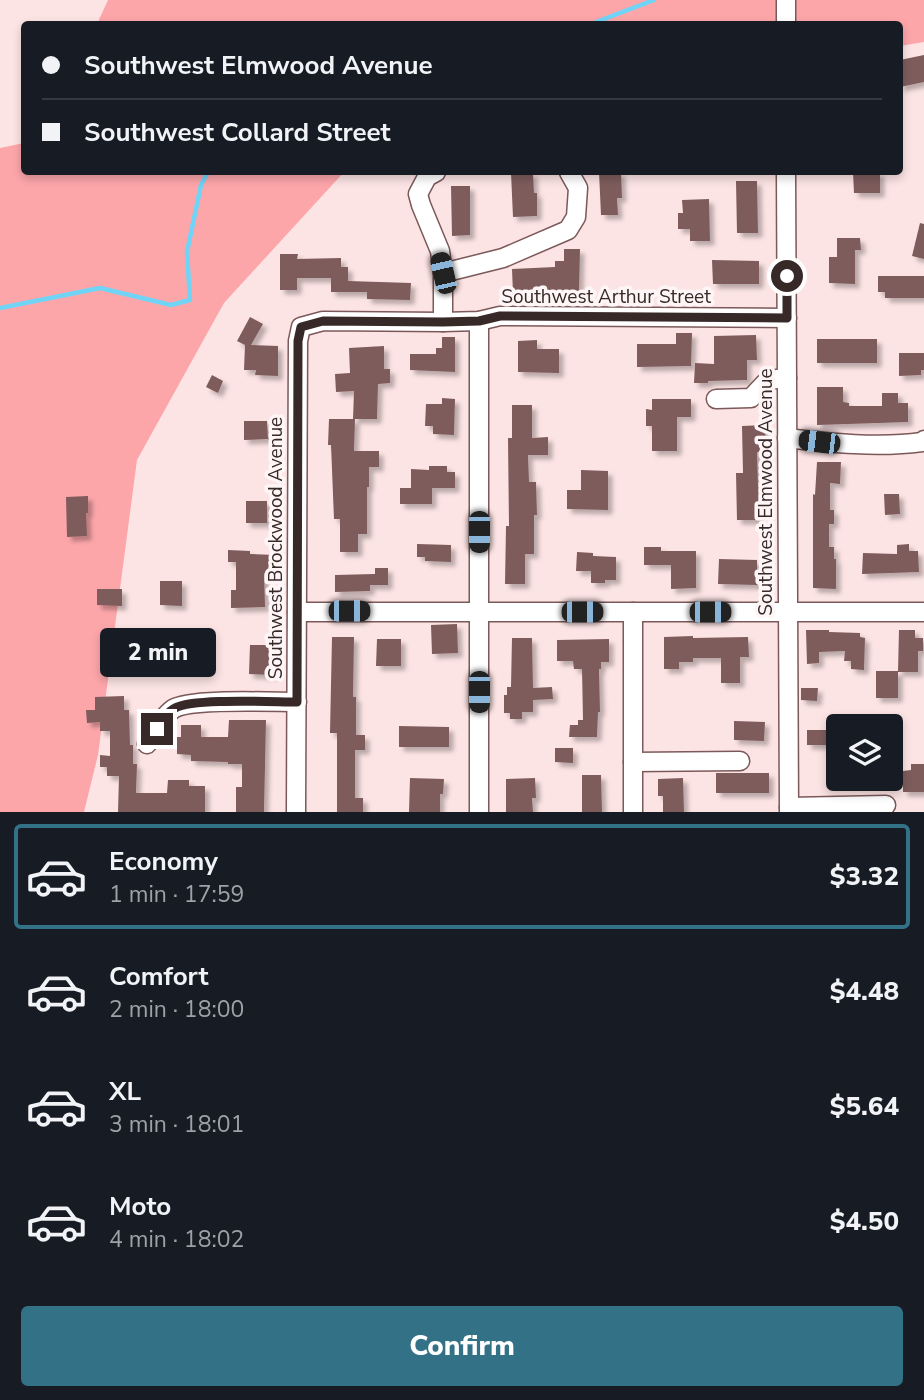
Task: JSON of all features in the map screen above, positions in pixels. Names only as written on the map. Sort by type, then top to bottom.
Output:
[{"type":"street","points":[[786,0],[786,21]]},
{"type":"street","points":[[431,175],[422,184],[418,194],[440,251],[443,322]]},
{"type":"street","points":[[443,273],[503,258],[568,230],[576,217],[578,188],[571,175]]},
{"type":"street","name":"Southwest Elmwood Avenue","points":[[786,175],[789,809]]},
{"type":"street","name":"Southwest Arthur Street","points":[[301,327],[323,321],[479,321],[500,316],[787,318]]},
{"type":"street","points":[[479,321],[480,812]]},
{"type":"street","name":"Southwest Brockwood Avenue","points":[[296,812],[298,341],[301,327]]},
{"type":"street","points":[[716,398],[751,398],[768,380],[787,378]]},
{"type":"street","points":[[787,438],[897,446],[924,440]]},
{"type":"street","points":[[297,611],[924,612]]},
{"type":"street","points":[[633,812],[634,612]]},
{"type":"street","points":[[148,744],[167,714],[176,707],[193,703],[297,702]]},
{"type":"street","points":[[633,762],[740,761]]},
{"type":"street","points":[[789,809],[886,805]]},
{"type":"shaded area","points":[[108,0],[924,0],[924,42],[903,46],[903,21],[98,21]]},
{"type":"shaded area","points":[[21,144],[21,175],[341,175],[224,303],[137,460],[98,755],[84,812],[0,812],[0,148]]},
{"type":"building","points":[[924,55],[924,82],[903,86],[903,59]]},
{"type":"building","points":[[511,175],[533,175],[534,193],[537,193],[537,216],[513,217]]},
{"type":"building","points":[[599,175],[621,175],[622,198],[617,198],[618,215],[601,215]]},
{"type":"building","points":[[853,175],[880,175],[880,193],[854,193]]},
{"type":"building","points":[[736,181],[757,181],[758,233],[737,233]]},
{"type":"building","points":[[451,186],[470,186],[470,235],[452,236]]},
{"type":"building","points":[[709,199],[710,241],[690,241],[690,229],[678,229],[678,213],[683,213],[682,200]]},
{"type":"building","points":[[920,223],[924,224],[924,259],[912,256]]},
{"type":"building","points":[[837,238],[860,238],[861,250],[855,250],[855,284],[829,283],[829,257],[837,257]]},
{"type":"building","points":[[564,249],[580,249],[579,292],[513,293],[512,269],[555,267],[555,261],[564,261]]},
{"type":"building","points":[[280,254],[298,254],[297,259],[341,258],[341,267],[348,267],[348,281],[411,283],[410,300],[367,299],[367,292],[331,292],[331,278],[297,278],[297,290],[280,290]]},
{"type":"building","points":[[712,260],[759,261],[759,284],[713,284]]},
{"type":"building","points":[[878,276],[924,276],[924,298],[885,298],[885,292],[878,292]]},
{"type":"building","points":[[250,317],[263,324],[251,345],[278,346],[278,376],[255,375],[256,370],[244,370],[245,345],[237,341]]},
{"type":"building","points":[[676,333],[692,333],[691,366],[637,367],[637,344],[676,344]]},
{"type":"building","points":[[756,335],[757,360],[747,360],[747,380],[694,383],[695,363],[714,364],[714,336]]},
{"type":"building","points":[[442,337],[455,337],[455,372],[410,370],[410,354],[436,354],[436,348],[442,348]]},
{"type":"building","points":[[817,339],[877,339],[877,363],[817,363]]},
{"type":"building","points":[[537,340],[537,349],[559,349],[559,373],[518,372],[518,341]]},
{"type":"building","points":[[384,346],[384,369],[390,369],[390,383],[378,384],[377,419],[353,419],[354,391],[336,392],[335,374],[350,373],[349,348]]},
{"type":"building","points":[[899,353],[924,353],[924,370],[921,370],[921,375],[899,376]]},
{"type":"building","points":[[212,375],[223,381],[218,393],[206,387]]},
{"type":"building","points":[[817,387],[843,387],[843,402],[849,403],[849,406],[882,406],[882,393],[898,393],[898,403],[908,403],[908,422],[817,425]]},
{"type":"building","points":[[442,398],[455,399],[454,435],[433,434],[433,426],[425,426],[426,404],[442,404]]},
{"type":"building","points":[[652,399],[691,399],[691,417],[677,417],[677,451],[652,451],[652,426],[646,426],[646,409],[652,410]]},
{"type":"building","points":[[512,405],[532,405],[532,438],[548,437],[548,455],[528,455],[529,482],[536,482],[537,515],[534,515],[534,554],[525,554],[525,584],[505,584],[506,526],[509,526],[508,438],[512,438]]},
{"type":"building","points":[[329,419],[355,419],[354,451],[379,451],[379,467],[369,467],[367,534],[358,534],[358,552],[340,552],[340,519],[334,519],[331,445],[328,445]]},
{"type":"building","points":[[244,421],[267,421],[268,439],[244,440]]},
{"type":"building","points":[[765,425],[766,452],[757,452],[759,520],[737,520],[736,473],[743,473],[742,426]]},
{"type":"building","points":[[817,462],[841,462],[840,484],[830,483],[830,510],[834,510],[834,524],[829,524],[829,547],[834,547],[836,559],[836,589],[813,588],[813,494],[815,495]]},
{"type":"building","points":[[429,466],[447,466],[447,472],[455,472],[455,488],[432,488],[432,504],[400,504],[400,488],[411,488],[411,469],[429,470]]},
{"type":"building","points":[[581,470],[608,471],[608,510],[567,509],[567,490],[581,490]]},
{"type":"building","points":[[884,494],[899,494],[900,514],[885,515]]},
{"type":"building","points":[[88,496],[87,536],[67,537],[66,497]]},
{"type":"building","points":[[246,501],[267,501],[267,523],[246,523]]},
{"type":"building","points":[[417,544],[451,545],[451,562],[425,561],[425,557],[417,557]]},
{"type":"building","points":[[909,544],[909,551],[918,551],[919,572],[862,574],[863,553],[897,554],[897,545]]},
{"type":"building","points":[[644,547],[661,547],[661,551],[696,551],[696,588],[671,589],[671,565],[644,565]]},
{"type":"building","points":[[228,550],[275,555],[274,573],[264,573],[265,607],[231,608],[231,590],[236,590],[236,562],[228,562]]},
{"type":"building","points":[[577,552],[616,557],[616,580],[591,583],[591,571],[576,571]]},
{"type":"building","points":[[719,559],[757,560],[757,585],[718,584]]},
{"type":"building","points":[[375,568],[388,568],[388,585],[370,585],[370,591],[335,592],[335,575],[375,574]]},
{"type":"building","points":[[160,581],[182,581],[182,606],[160,605]]},
{"type":"building","points":[[97,589],[122,589],[122,606],[97,605]]},
{"type":"building","points":[[457,624],[458,653],[432,654],[431,625]]},
{"type":"building","points":[[806,630],[860,633],[860,637],[865,638],[864,670],[851,669],[851,661],[844,661],[845,651],[819,652],[819,663],[807,664]]},
{"type":"building","points":[[899,630],[915,630],[915,638],[923,638],[923,651],[918,651],[918,672],[898,672]]},
{"type":"building","points":[[332,637],[354,637],[353,697],[356,697],[356,735],[365,735],[365,750],[355,750],[355,798],[363,798],[363,812],[337,812],[337,733],[330,733]]},
{"type":"building","points":[[664,637],[748,637],[749,657],[740,657],[740,683],[721,683],[721,658],[693,658],[693,662],[679,662],[679,669],[664,669]]},
{"type":"building","points":[[512,638],[532,638],[533,688],[552,687],[553,699],[533,700],[533,712],[522,712],[522,719],[510,719],[510,713],[504,713],[504,695],[507,695],[507,687],[511,687]]},
{"type":"building","points":[[377,639],[401,639],[401,666],[376,666]]},
{"type":"building","points":[[609,639],[609,662],[601,662],[599,669],[600,712],[597,737],[569,737],[570,725],[578,725],[578,720],[583,720],[582,669],[574,669],[573,661],[557,661],[557,640]]},
{"type":"building","points":[[250,645],[274,645],[273,675],[249,674]]},
{"type":"building","points":[[876,671],[898,671],[898,698],[876,698]]},
{"type":"building","points":[[801,688],[818,688],[817,701],[801,700]]},
{"type":"building","points":[[124,696],[124,710],[129,710],[133,764],[137,764],[136,793],[167,793],[168,780],[189,780],[189,786],[205,786],[205,812],[118,812],[119,776],[107,776],[107,767],[100,767],[100,755],[110,756],[110,731],[100,731],[100,722],[87,723],[86,710],[95,710],[95,697]]},
{"type":"building","points":[[229,720],[266,720],[264,812],[236,812],[236,787],[242,787],[242,764],[191,761],[191,755],[177,754],[177,737],[181,737],[181,725],[201,725],[201,737],[228,737]]},
{"type":"building","points":[[734,721],[765,722],[764,741],[734,740]]},
{"type":"building","points":[[399,726],[449,727],[449,747],[399,747]]},
{"type":"building","points":[[807,730],[826,730],[826,745],[807,745]]},
{"type":"building","points":[[555,748],[573,748],[573,763],[555,762]]},
{"type":"building","points":[[911,764],[924,764],[924,792],[903,792],[903,771],[911,770]]},
{"type":"building","points":[[716,773],[769,773],[769,793],[716,793]]},
{"type":"building","points":[[582,775],[601,775],[602,812],[582,812]]},
{"type":"building","points":[[410,778],[444,779],[443,794],[440,794],[440,812],[409,812]]},
{"type":"building","points":[[535,778],[536,798],[532,798],[533,812],[506,812],[506,779]]},
{"type":"building","points":[[683,778],[684,812],[663,812],[663,796],[658,796],[658,779]]},
{"type":"waterway","points":[[599,21],[654,0]]},
{"type":"waterway","points":[[0,308],[100,288],[171,305],[190,300],[187,252],[201,185],[206,175]]},
{"type":"route","points":[[157,729],[167,714],[176,707],[193,703],[297,702],[298,341],[301,327],[323,321],[479,321],[500,316],[787,318],[787,276]]}]
